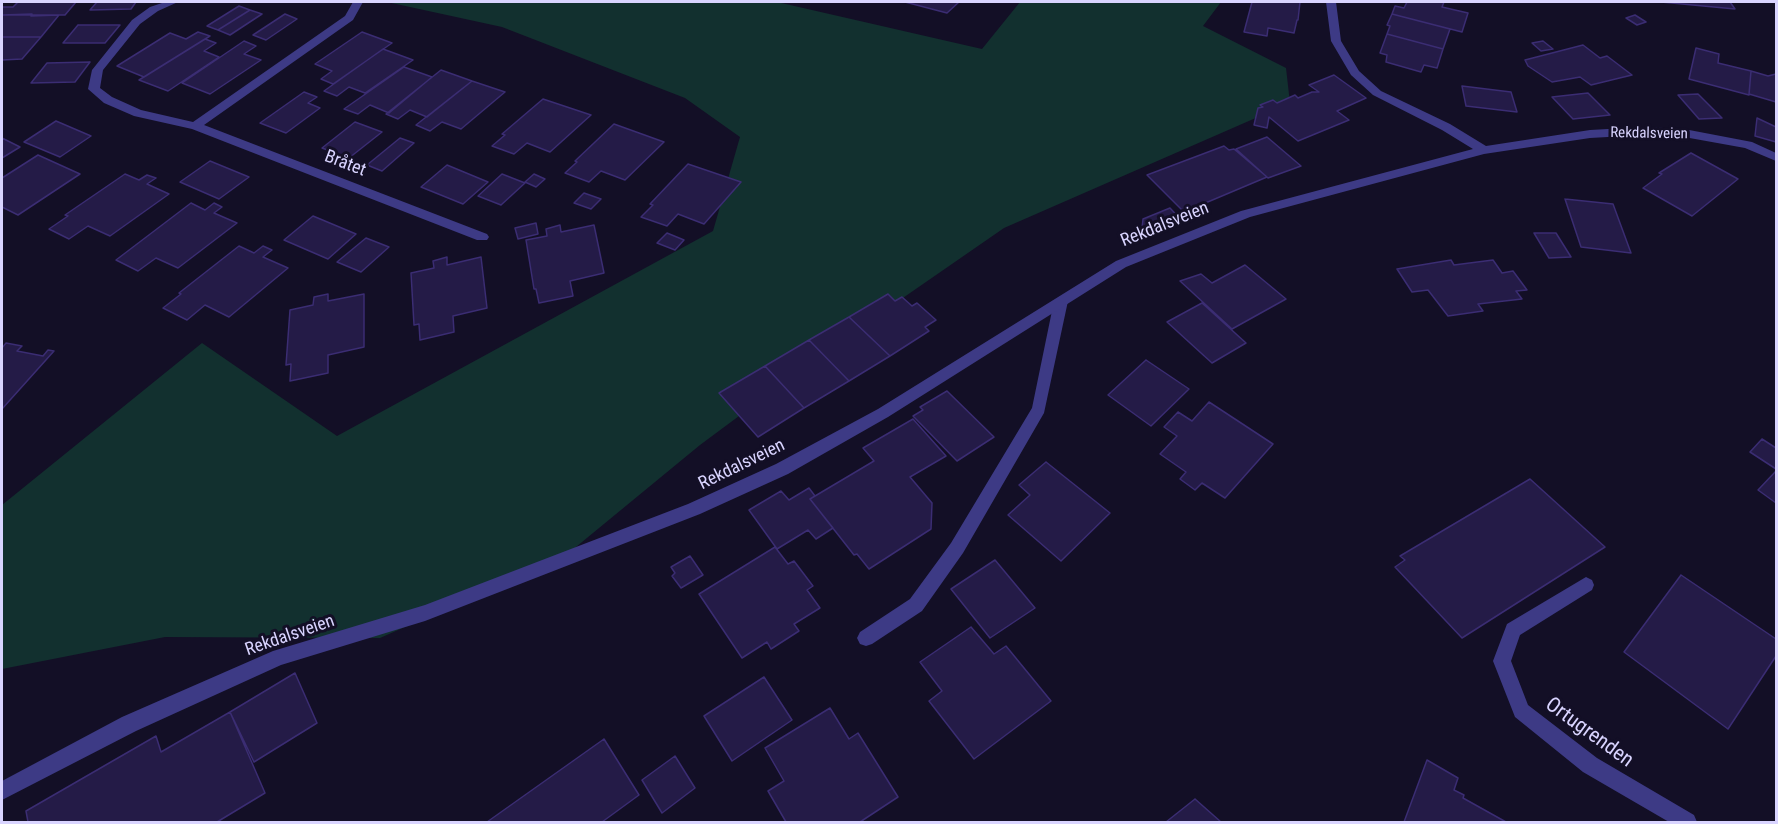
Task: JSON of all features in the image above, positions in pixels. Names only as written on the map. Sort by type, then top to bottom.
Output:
[{"type":"street","name":"Bråtet","points":[[173,2],[154,9],[136,22],[98,70],[94,89],[108,100],[138,113],[195,126],[482,237]]},
{"type":"street","points":[[195,126],[349,18],[358,2]]},
{"type":"street","points":[[1331,2],[1336,41],[1355,73],[1377,93],[1484,150]]},
{"type":"street","name":"Rekdalsveien","points":[[2,790],[129,724],[279,657],[425,614],[714,500],[782,469],[883,413],[1121,264],[1246,214],[1484,150],[1590,134],[1644,131],[1684,133],[1748,145],[1776,157]]},
{"type":"street","points":[[866,638],[916,605],[957,548],[1039,409],[1061,301]]},
{"type":"street","name":"Ortugrenden","points":[[1586,585],[1513,630],[1502,661],[1521,711],[1590,765],[1687,822]]},
{"type":"green space","points":[[387,2],[777,2],[982,49],[1020,2],[1221,2],[1203,26],[1286,68],[1290,103],[1004,228],[832,347],[700,445],[565,556],[380,638],[165,637],[2,669],[2,505],[202,343],[337,436],[713,231],[740,137],[685,98],[502,27]]},
{"type":"building","points":[[18,2],[76,2],[65,15],[2,15],[2,7],[13,7]]},
{"type":"building","points":[[97,2],[136,2],[131,9],[90,10]]},
{"type":"building","points":[[905,2],[959,2],[947,13]]},
{"type":"building","points":[[1252,2],[1300,2],[1294,33],[1268,28],[1267,36],[1244,32]]},
{"type":"building","points":[[1407,2],[1444,2],[1442,7],[1468,13],[1462,32],[1392,14],[1395,6],[1404,8]]},
{"type":"building","points":[[1661,2],[1730,2],[1735,9]]},
{"type":"building","points":[[239,6],[250,10],[218,30],[207,26]]},
{"type":"building","points":[[250,10],[262,14],[230,35],[218,30]]},
{"type":"building","points":[[285,14],[297,19],[266,40],[253,35]]},
{"type":"building","points":[[1392,14],[1450,29],[1443,49],[1387,34],[1390,26],[1387,25]]},
{"type":"building","points":[[2,15],[59,15],[41,37],[2,37]]},
{"type":"building","points":[[1635,15],[1646,22],[1637,25],[1626,18]]},
{"type":"building","points":[[78,25],[120,25],[105,43],[63,43]]},
{"type":"building","points":[[198,32],[210,36],[144,77],[117,66],[170,33],[186,39]]},
{"type":"building","points":[[362,32],[392,43],[333,84],[321,79],[332,71],[315,64]]},
{"type":"building","points":[[1387,34],[1443,49],[1437,68],[1424,65],[1421,72],[1386,62],[1387,55],[1380,53]]},
{"type":"building","points":[[2,37],[41,37],[22,59],[2,60]]},
{"type":"building","points":[[205,39],[216,43],[204,51],[219,57],[168,91],[139,80]]},
{"type":"building","points":[[244,41],[256,46],[244,54],[261,60],[210,94],[182,83]]},
{"type":"building","points":[[1543,41],[1553,49],[1541,51],[1532,43]]},
{"type":"building","points":[[1583,45],[1600,58],[1607,56],[1632,75],[1591,85],[1580,77],[1552,82],[1528,66],[1525,60]]},
{"type":"building","points":[[1696,48],[1719,54],[1718,63],[1751,71],[1749,95],[1689,79]]},
{"type":"building","points":[[383,49],[413,60],[365,93],[349,87],[337,96],[324,91]]},
{"type":"building","points":[[90,62],[75,82],[31,83],[47,63]]},
{"type":"building","points":[[404,67],[432,77],[389,113],[370,105],[358,114],[344,109]]},
{"type":"building","points":[[441,70],[472,81],[427,117],[410,110],[398,119],[386,114]]},
{"type":"building","points":[[1751,71],[1768,76],[1776,74],[1776,102],[1749,94]]},
{"type":"building","points":[[1334,75],[1366,98],[1337,111],[1349,120],[1298,141],[1269,117],[1267,128],[1254,125],[1258,108],[1263,107],[1260,105],[1273,100],[1277,103],[1295,95],[1298,98],[1312,92],[1319,92],[1309,85]]},
{"type":"building","points":[[472,81],[505,92],[461,129],[442,122],[430,131],[416,125]]},
{"type":"building","points":[[1462,86],[1511,92],[1517,112],[1466,106]]},
{"type":"building","points":[[304,92],[317,97],[308,103],[320,108],[286,133],[260,123]]},
{"type":"building","points":[[1588,93],[1610,115],[1573,119],[1552,97]]},
{"type":"building","points":[[1698,94],[1722,118],[1699,119],[1678,95]]},
{"type":"building","points":[[543,99],[591,115],[550,152],[527,143],[514,154],[492,146],[505,135],[502,134]]},
{"type":"building","points":[[1757,118],[1776,127],[1776,142],[1755,136]]},
{"type":"building","points":[[56,121],[91,136],[60,157],[24,142]]},
{"type":"building","points":[[355,122],[382,132],[349,158],[322,148]]},
{"type":"building","points":[[614,124],[664,142],[625,180],[601,171],[589,182],[565,173],[577,162],[575,161]]},
{"type":"building","points":[[1267,137],[1301,166],[1268,178],[1236,149]]},
{"type":"building","points":[[2,138],[20,147],[2,158]]},
{"type":"building","points":[[400,138],[414,143],[382,171],[367,165]]},
{"type":"building","points":[[1224,146],[1229,150],[1234,149],[1267,177],[1184,212],[1147,175]]},
{"type":"building","points":[[1691,153],[1738,179],[1692,216],[1643,188],[1662,174],[1659,173]]},
{"type":"building","points":[[38,155],[80,174],[18,215],[2,207],[2,178]]},
{"type":"building","points":[[210,161],[249,177],[219,199],[180,182]]},
{"type":"building","points":[[688,164],[741,182],[704,224],[678,214],[667,226],[641,217],[653,205],[650,204]]},
{"type":"building","points":[[447,165],[488,182],[463,204],[421,187]]},
{"type":"building","points":[[125,174],[139,180],[147,175],[156,178],[147,184],[169,194],[110,236],[88,226],[69,239],[49,229],[68,216],[65,215]]},
{"type":"building","points":[[502,174],[525,183],[501,205],[478,196]]},
{"type":"building","points":[[534,174],[545,179],[536,187],[525,182]]},
{"type":"building","points":[[584,193],[601,199],[591,209],[574,203]]},
{"type":"building","points":[[1565,199],[1613,204],[1631,253],[1581,247]]},
{"type":"building","points":[[191,203],[205,210],[214,203],[222,207],[214,213],[237,223],[178,268],[156,258],[138,271],[116,260]]},
{"type":"building","points":[[1170,208],[1182,221],[1141,238],[1143,219]]},
{"type":"building","points":[[313,216],[356,234],[328,259],[284,240]]},
{"type":"building","points":[[536,223],[538,234],[518,239],[515,228]]},
{"type":"building","points":[[560,225],[561,232],[594,225],[604,273],[570,281],[573,296],[539,303],[536,289],[534,289],[526,240],[547,236],[546,229]]},
{"type":"building","points":[[667,233],[684,240],[675,250],[657,243]]},
{"type":"building","points":[[1534,233],[1556,233],[1571,257],[1549,258]]},
{"type":"building","points":[[366,238],[389,247],[361,272],[337,262]]},
{"type":"building","points":[[239,246],[254,253],[263,246],[272,250],[263,257],[288,268],[229,317],[205,305],[187,320],[163,308],[181,294],[179,293]]},
{"type":"building","points":[[447,257],[447,265],[481,257],[487,308],[453,316],[454,332],[420,340],[419,324],[414,325],[411,273],[434,268],[433,261]]},
{"type":"building","points":[[1451,260],[1454,265],[1493,260],[1502,273],[1513,271],[1527,290],[1516,291],[1522,299],[1478,304],[1483,311],[1448,316],[1428,290],[1412,292],[1397,269]]},
{"type":"building","points":[[1245,265],[1286,299],[1232,329],[1180,281],[1201,274],[1212,283]]},
{"type":"building","points":[[328,294],[328,301],[364,294],[364,347],[328,355],[328,373],[290,381],[291,364],[286,365],[290,310],[313,305],[314,297]]},
{"type":"building","points":[[888,294],[895,301],[902,297],[912,306],[917,303],[936,320],[925,327],[929,331],[890,356],[849,317]]},
{"type":"building","points":[[1202,303],[1246,343],[1212,363],[1167,322]]},
{"type":"building","points":[[849,317],[890,356],[849,381],[809,340]]},
{"type":"building","points":[[809,340],[849,381],[804,408],[765,366]]},
{"type":"building","points":[[6,343],[22,346],[17,351],[43,356],[48,350],[54,351],[2,409],[2,348]]},
{"type":"building","points":[[1146,360],[1189,389],[1151,426],[1108,395]]},
{"type":"building","points":[[765,366],[804,408],[758,437],[719,393]]},
{"type":"building","points":[[947,391],[994,437],[957,461],[913,416],[923,410],[920,407]]},
{"type":"building","points":[[1209,402],[1273,444],[1225,498],[1202,483],[1195,490],[1180,479],[1186,472],[1160,454],[1177,436],[1164,427],[1178,412],[1192,421]]},
{"type":"building","points":[[913,419],[946,456],[910,477],[932,503],[931,529],[869,569],[857,554],[854,555],[810,499],[874,461],[863,448]]},
{"type":"building","points":[[1762,439],[1776,448],[1776,469],[1750,452]]},
{"type":"building","points":[[1046,462],[1110,513],[1061,561],[1008,515],[1030,495],[1019,485]]},
{"type":"building","points":[[1776,471],[1776,503],[1758,490]]},
{"type":"building","points":[[1530,479],[1605,547],[1462,638],[1395,567],[1405,560],[1400,556]]},
{"type":"building","points":[[809,488],[815,496],[810,499],[833,528],[816,539],[808,530],[777,549],[749,510],[781,491],[789,500]]},
{"type":"building","points":[[775,547],[788,564],[794,561],[813,586],[807,590],[820,608],[794,624],[799,631],[771,649],[767,642],[742,658],[699,594]]},
{"type":"building","points":[[690,556],[703,575],[681,588],[672,576],[675,573],[671,567]]},
{"type":"building","points":[[995,560],[1035,608],[990,638],[951,589]]},
{"type":"building","points":[[1681,575],[1776,639],[1776,656],[1728,729],[1624,652]]},
{"type":"building","points":[[971,627],[994,654],[1006,646],[1051,701],[974,759],[929,701],[942,691],[920,662]]},
{"type":"building","points":[[295,673],[317,723],[254,762],[230,712]]},
{"type":"building","points":[[764,677],[792,720],[732,761],[704,716]]},
{"type":"building","points":[[830,708],[849,739],[858,733],[898,797],[860,822],[786,822],[768,791],[784,781],[765,748]]},
{"type":"building","points":[[230,712],[265,793],[217,822],[28,822],[26,811],[156,736],[161,752]]},
{"type":"building","points":[[604,739],[639,795],[602,822],[487,822]]},
{"type":"building","points":[[675,756],[695,788],[662,813],[642,780]]},
{"type":"building","points":[[1427,760],[1458,778],[1454,790],[1464,795],[1463,798],[1506,822],[1404,822]]},
{"type":"building","points":[[1195,799],[1221,822],[1166,822]]}]
